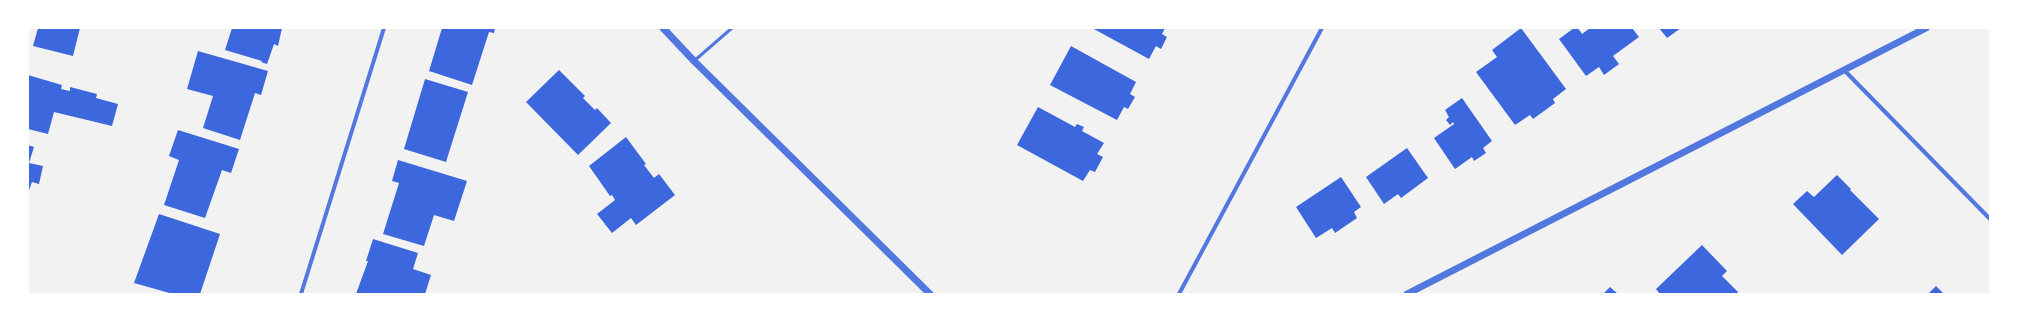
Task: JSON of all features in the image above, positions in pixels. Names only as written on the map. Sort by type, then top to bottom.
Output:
[{"type":"street","points":[[301,294],[384,28]]},
{"type":"street","points":[[663,28],[694,61],[930,294]]},
{"type":"street","points":[[1180,294],[1322,28]]},
{"type":"street","points":[[1407,294],[1926,28]]},
{"type":"street","points":[[1844,70],[1990,219]]},
{"type":"lane","points":[[694,61],[732,28]]},
{"type":"building","points":[[38,28],[80,28],[73,56],[33,46]]},
{"type":"building","points":[[232,28],[282,28],[278,46],[274,44],[267,64],[261,62],[262,61],[225,50]]},
{"type":"building","points":[[442,28],[495,28],[494,33],[489,32],[472,85],[429,71]]},
{"type":"building","points":[[1092,28],[1165,28],[1162,34],[1167,37],[1161,49],[1156,46],[1149,59]]},
{"type":"building","points":[[1521,28],[1566,89],[1553,99],[1555,103],[1533,119],[1530,115],[1515,125],[1476,72],[1497,57],[1492,50]]},
{"type":"building","points":[[1574,28],[1578,28],[1582,34],[1590,28],[1632,28],[1639,37],[1613,56],[1619,64],[1604,75],[1599,67],[1586,76],[1559,39]]},
{"type":"building","points":[[1659,28],[1681,28],[1667,38]]},
{"type":"building","points":[[1071,46],[1136,82],[1130,94],[1135,97],[1128,109],[1124,107],[1117,120],[1050,85]]},
{"type":"building","points":[[198,51],[268,71],[261,95],[255,93],[240,140],[203,128],[213,96],[187,89]]},
{"type":"building","points":[[559,70],[585,96],[583,98],[595,110],[597,108],[611,123],[578,155],[526,102]]},
{"type":"building","points":[[28,75],[62,85],[61,89],[70,91],[70,87],[97,94],[96,98],[118,104],[112,126],[54,112],[48,134],[28,129]]},
{"type":"building","points":[[425,79],[468,92],[446,162],[404,149]]},
{"type":"building","points":[[1462,98],[1492,141],[1483,148],[1486,153],[1474,161],[1472,157],[1455,169],[1434,138],[1454,124],[1453,122],[1450,125],[1446,120],[1449,117],[1445,110]]},
{"type":"building","points":[[1038,107],[1075,127],[1077,124],[1084,127],[1082,131],[1104,143],[1097,154],[1103,157],[1095,172],[1090,170],[1083,181],[1017,145]]},
{"type":"building","points":[[178,130],[239,149],[231,173],[222,170],[205,218],[164,205],[179,160],[169,156]]},
{"type":"building","points":[[626,137],[646,164],[644,165],[654,178],[659,174],[675,195],[636,225],[631,218],[612,233],[597,214],[615,200],[612,195],[610,196],[589,166]]},
{"type":"building","points":[[28,145],[34,147],[29,163],[43,166],[39,184],[32,182],[28,193]]},
{"type":"building","points":[[1407,148],[1428,178],[1401,198],[1398,194],[1384,204],[1366,177]]},
{"type":"building","points":[[398,160],[467,181],[454,221],[434,215],[424,246],[383,234],[399,183],[392,181]]},
{"type":"building","points":[[1837,175],[1879,219],[1842,255],[1793,204],[1807,191],[1814,197]]},
{"type":"building","points":[[1341,177],[1361,207],[1354,212],[1357,218],[1335,233],[1332,228],[1316,238],[1296,207]]},
{"type":"building","points":[[159,214],[220,234],[200,294],[173,294],[134,283]]},
{"type":"building","points":[[373,239],[418,253],[413,269],[431,275],[425,294],[356,294],[368,261],[366,261]]},
{"type":"building","points":[[1702,245],[1727,271],[1722,276],[1738,292],[1737,294],[1660,294],[1656,289]]},
{"type":"building","points":[[1936,286],[1944,294],[1928,294]]},
{"type":"building","points":[[1610,287],[1618,294],[1603,294]]}]
